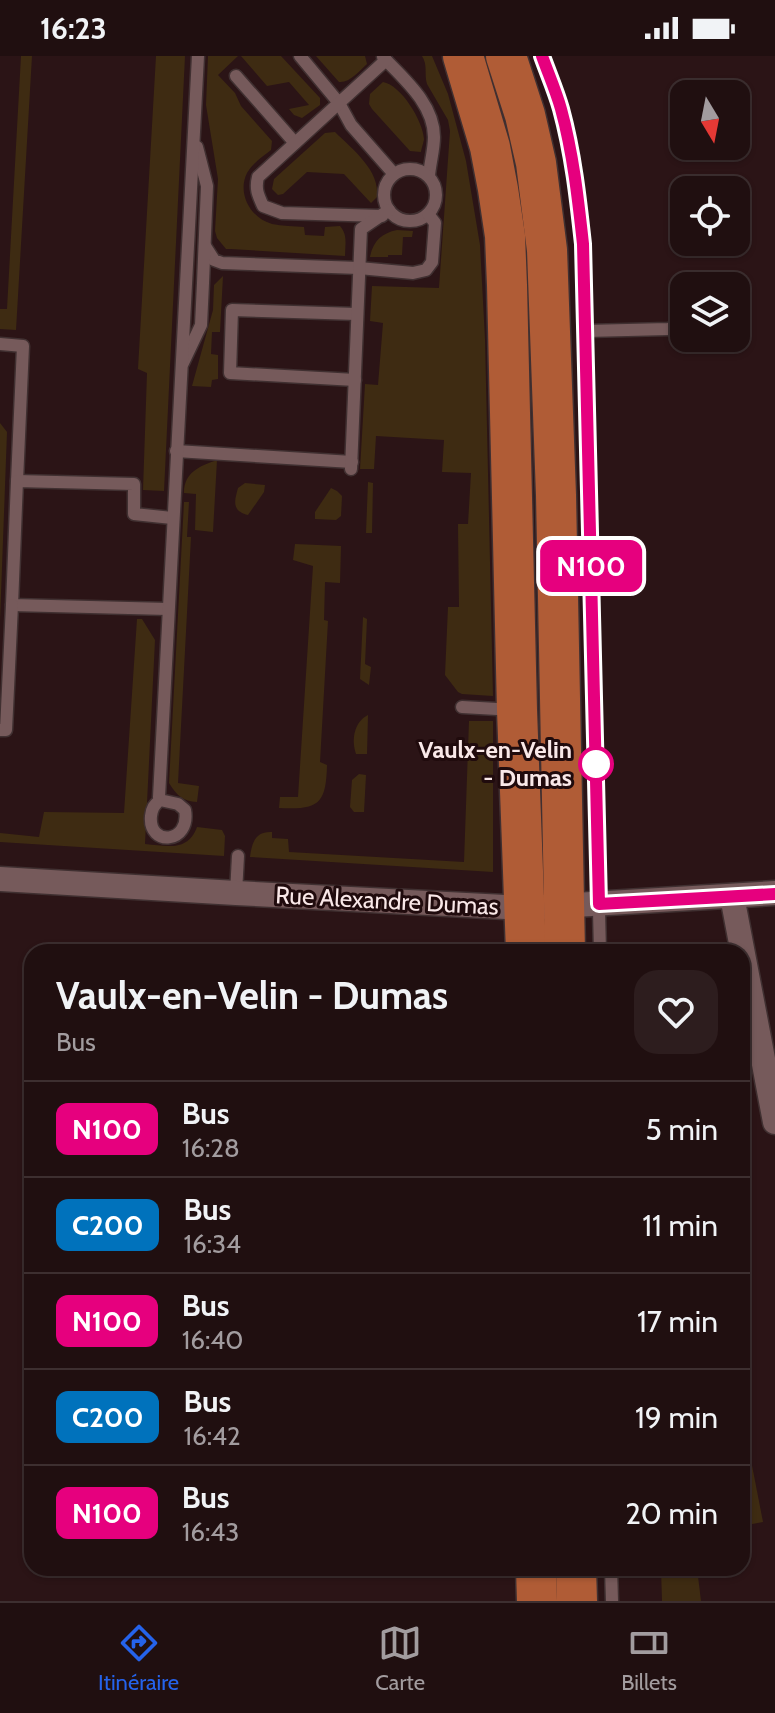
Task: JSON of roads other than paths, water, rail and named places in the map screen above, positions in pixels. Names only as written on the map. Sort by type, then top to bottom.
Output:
[{"type":"main road","points":[[463,56],[490,147],[505,236],[526,944]]},
{"type":"main road","points":[[506,56],[536,163],[547,250],[556,511],[581,905],[568,944]]},
{"type":"main road","points":[[536,1576],[537,1601]]},
{"type":"main road","points":[[576,1576],[577,1601]]},
{"type":"street","name":"Rue Alexandre Dumas","points":[[0,879],[524,908],[775,893]]},
{"type":"street","points":[[732,896],[741,944]]},
{"type":"street","points":[[750,991],[775,1122]]},
{"type":"lane","points":[[160,800],[172,518],[198,56]]},
{"type":"lane","points":[[300,56],[339,103],[351,125],[394,174]]},
{"type":"lane","points":[[542,56],[566,128],[583,244],[586,331],[581,905],[597,944]]},
{"type":"lane","points":[[385,213],[386,185],[394,174],[405,169],[421,170],[434,182],[436,200],[433,208],[420,219],[412,221],[385,213],[282,213],[263,206],[256,191],[258,177],[384,58],[422,100],[430,115],[434,135],[429,176]]},
{"type":"lane","points":[[236,76],[295,143]]},
{"type":"lane","points":[[180,369],[201,325],[207,186],[194,137]]},
{"type":"lane","points":[[176,451],[352,466],[361,229],[385,213]]},
{"type":"lane","points":[[205,246],[214,260],[222,263],[413,273],[426,270],[432,262],[435,223],[428,214]]},
{"type":"lane","points":[[203,283],[213,266],[222,263]]},
{"type":"lane","points":[[355,380],[230,373],[232,310],[357,314]]},
{"type":"lane","points":[[586,331],[670,328]]},
{"type":"lane","points":[[0,344],[23,346],[6,730],[0,730]]},
{"type":"lane","points":[[17,481],[134,484],[134,514],[172,518]]},
{"type":"lane","points":[[12,605],[168,609]]},
{"type":"lane","points":[[462,707],[517,710]]},
{"type":"lane","points":[[160,800],[178,804],[191,813],[182,832],[174,837],[164,837],[150,827],[152,811],[160,800]]},
{"type":"lane","points":[[236,893],[238,856]]},
{"type":"lane","points":[[611,1576],[612,1601]]},
{"type":"place","name":"Vaulx-en-Velin - Dumas","points":[[596,764]]}]
